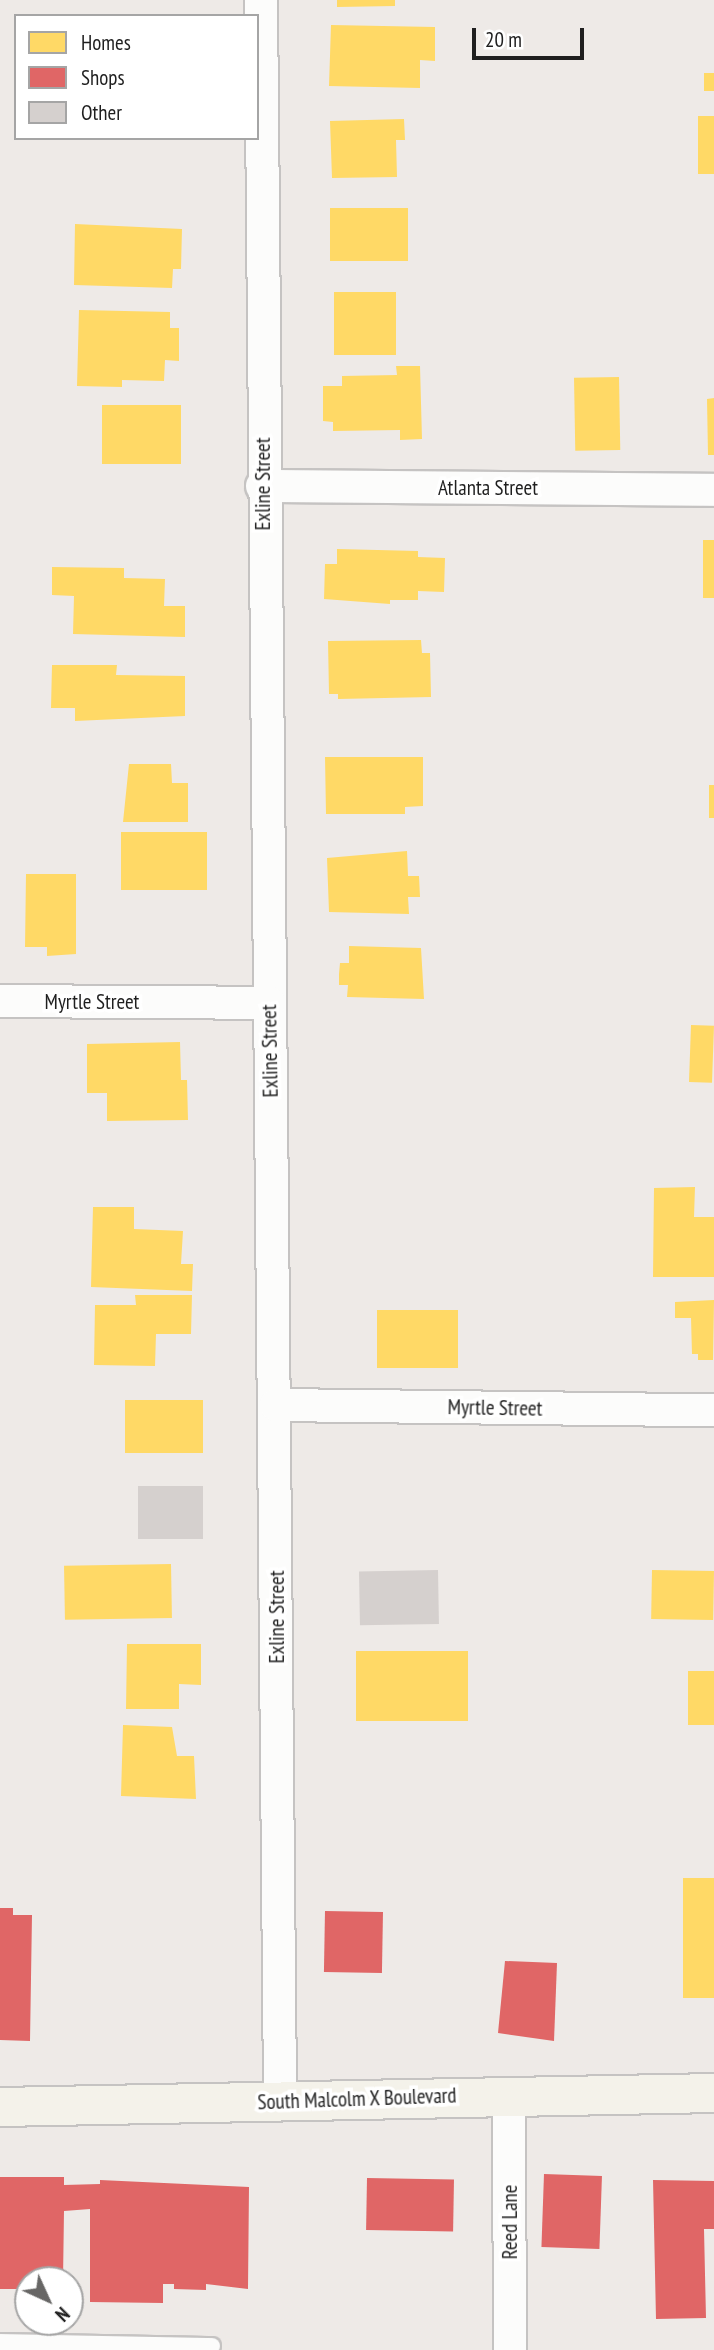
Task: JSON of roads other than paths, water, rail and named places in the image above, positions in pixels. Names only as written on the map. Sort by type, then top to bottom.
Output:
[{"type":"street","name":"Exline Street","points":[[261,0],[262,486],[276,1405],[280,2101]]},
{"type":"street","name":"Atlanta Street","points":[[262,486],[714,490]]},
{"type":"street","name":"Myrtle Street","points":[[0,1001],[269,1003]]},
{"type":"street","name":"Myrtle Street","points":[[276,1405],[714,1410]]},
{"type":"street","name":"South Malcolm X Boulevard","points":[[0,2108],[509,2094],[714,2093]]},
{"type":"street","name":"Reed Lane","points":[[509,2094],[510,2350]]},
{"type":"lane","points":[[0,2342],[212,2346]]}]
